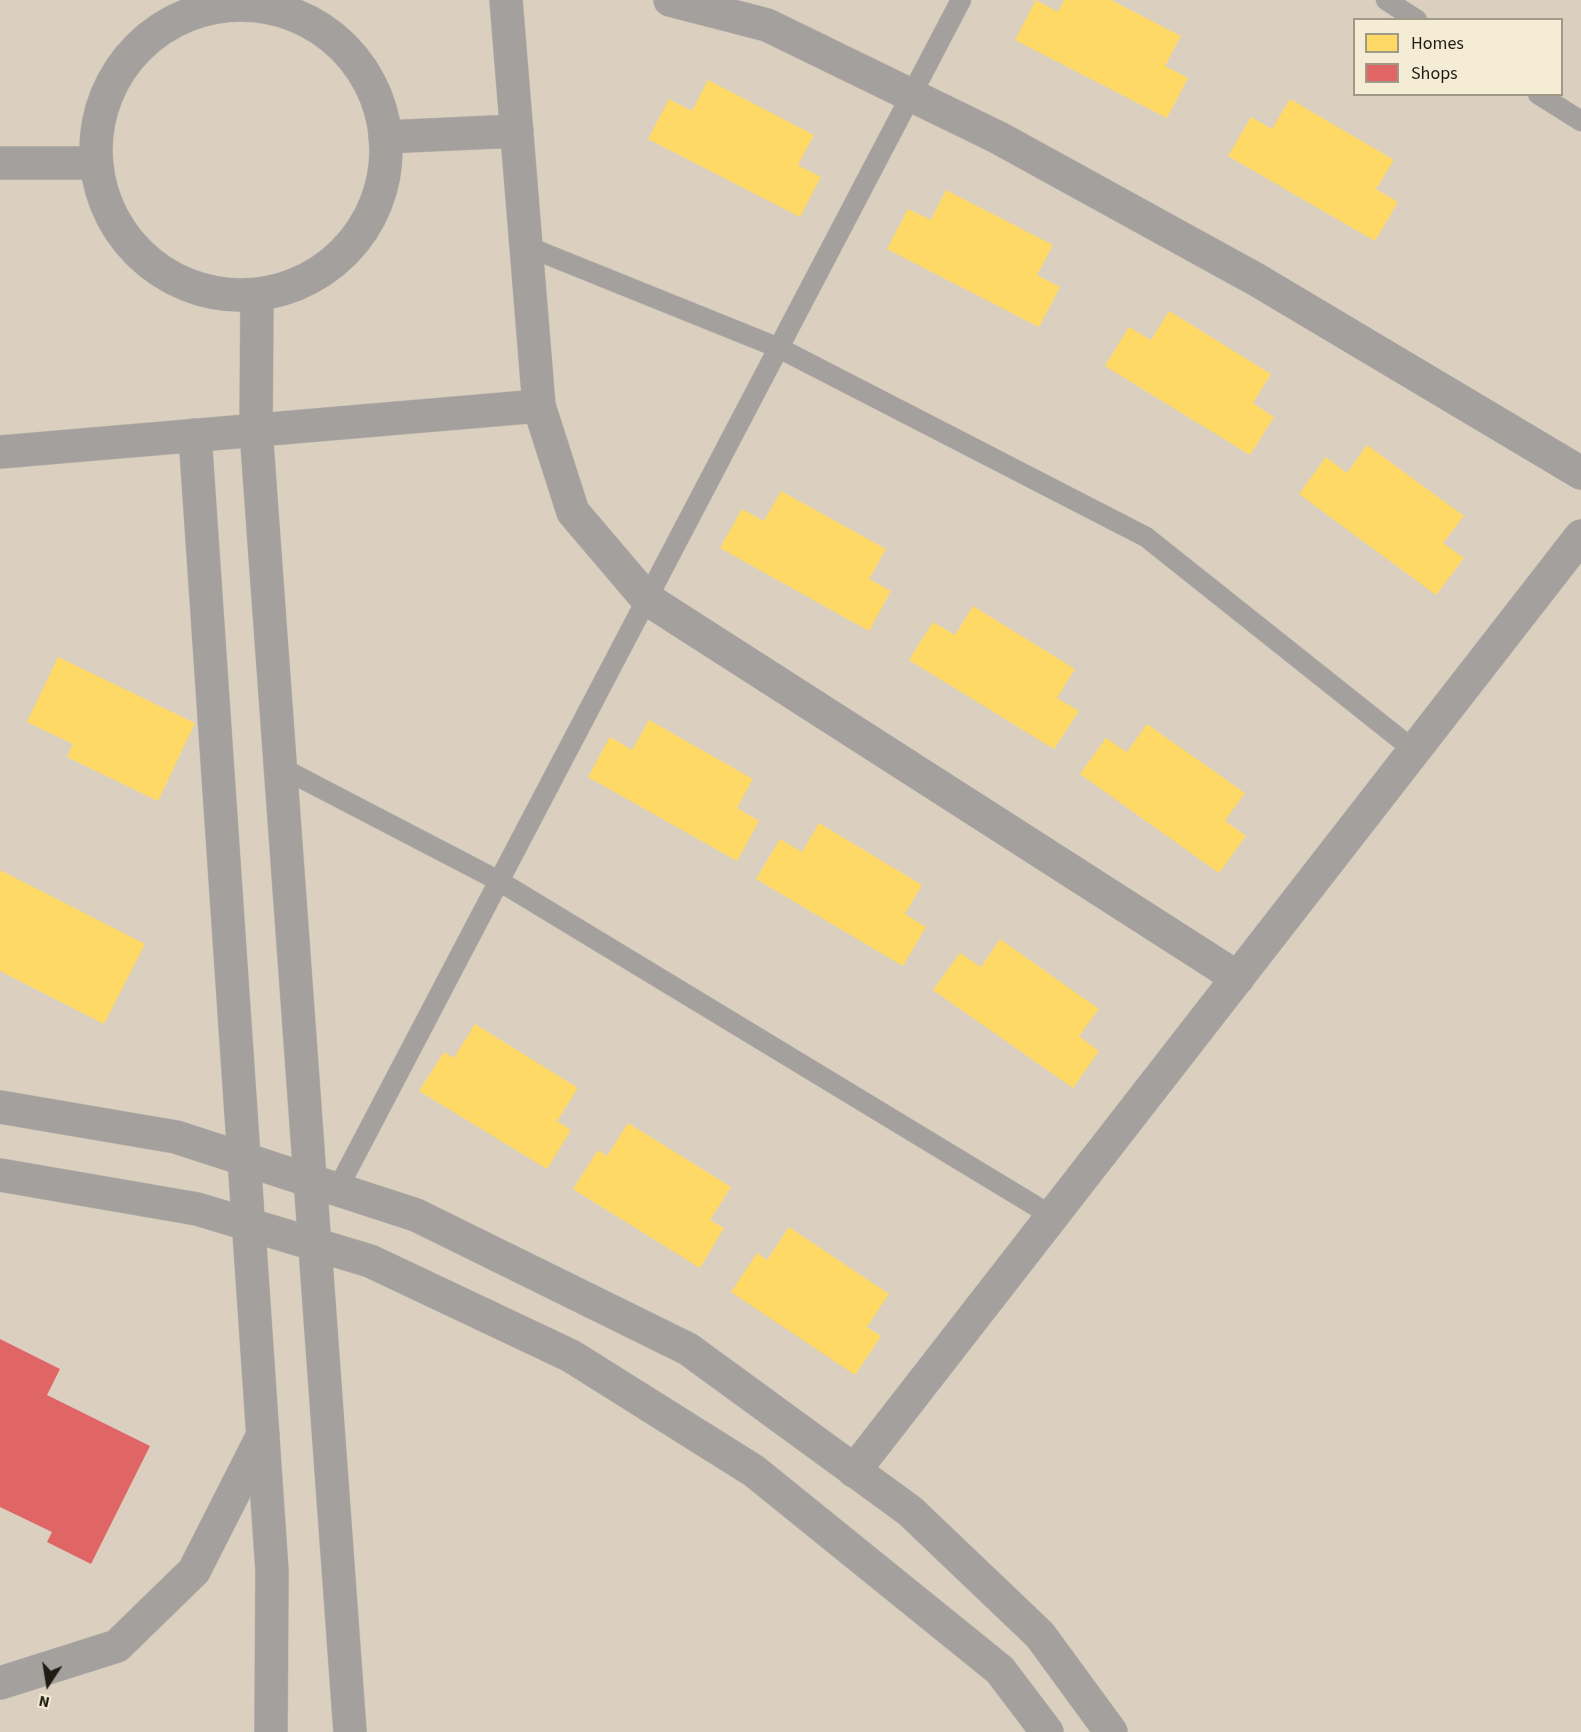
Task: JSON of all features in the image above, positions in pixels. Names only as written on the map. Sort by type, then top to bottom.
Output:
[{"type":"street","points":[[506,0],[539,406],[573,513],[647,599],[1238,978]]},
{"type":"street","points":[[670,0],[767,25],[999,138],[1257,280],[1581,473]]},
{"type":"street","points":[[231,3],[281,10],[327,32],[362,68],[383,113],[385,137],[387,163],[375,211],[346,253],[305,282],[257,296],[211,293],[167,276],[132,246],[107,208],[96,163],[99,117],[116,74],[147,39],[186,16],[231,3]]},
{"type":"street","points":[[385,137],[517,131]]},
{"type":"street","points":[[0,163],[96,163]]},
{"type":"street","points":[[257,296],[256,430],[280,767],[324,1185],[315,1245],[350,1732]]},
{"type":"street","points":[[0,452],[539,406]]},
{"type":"street","points":[[195,435],[272,1571],[271,1732]]},
{"type":"street","points":[[854,1471],[1581,536]]},
{"type":"street","points":[[0,1107],[176,1137],[416,1215],[688,1348],[910,1511],[1040,1635],[1111,1732]]},
{"type":"street","points":[[0,1175],[197,1209],[370,1262],[570,1356],[754,1471],[1000,1670],[1047,1732]]},
{"type":"street","points":[[0,1683],[117,1646],[194,1570],[263,1435]]},
{"type":"lane","points":[[324,1185],[499,881],[961,0]]},
{"type":"lane","points":[[1386,0],[1414,18]]},
{"type":"lane","points":[[1541,96],[1581,121]]},
{"type":"lane","points":[[526,246],[779,348],[1146,537],[1415,751]]},
{"type":"lane","points":[[280,767],[499,881],[1052,1216]]},
{"type":"shaded area","points":[[0,0],[1581,0],[1581,1732],[0,1732]]},
{"type":"building: Homes","points":[[1036,0],[1058,12],[1064,0],[1111,0],[1181,36],[1165,66],[1188,78],[1167,118],[1015,40]]},
{"type":"building: Homes","points":[[708,80],[814,135],[798,165],[821,177],[800,217],[648,139],[669,99],[692,111]]},
{"type":"building: Homes","points":[[1290,99],[1394,160],[1376,189],[1398,202],[1375,241],[1228,156],[1251,117],[1272,129]]},
{"type":"building: Homes","points":[[946,190],[1053,245],[1037,275],[1060,287],[1039,327],[887,249],[908,209],[931,220]]},
{"type":"building: Homes","points":[[1169,311],[1271,374],[1253,403],[1274,417],[1250,455],[1105,366],[1129,327],[1151,340]]},
{"type":"building: Homes","points":[[1367,445],[1464,516],[1443,543],[1464,558],[1436,595],[1299,494],[1326,457],[1347,473]]},
{"type":"building: Homes","points":[[781,491],[886,549],[869,579],[891,591],[869,631],[720,548],[742,509],[764,521]]},
{"type":"building: Homes","points":[[973,606],[1075,669],[1057,698],[1079,711],[1054,749],[909,660],[933,622],[955,635]]},
{"type":"building: Homes","points":[[58,657],[195,723],[158,801],[67,757],[73,744],[27,722]]},
{"type":"building: Homes","points":[[649,720],[753,779],[737,808],[759,821],[737,861],[588,777],[610,737],[632,750]]},
{"type":"building: Homes","points":[[1147,724],[1245,793],[1225,821],[1246,836],[1219,873],[1080,774],[1106,738],[1127,752]]},
{"type":"building: Homes","points":[[819,823],[922,885],[905,914],[926,927],[903,966],[756,879],[780,839],[802,852]]},
{"type":"building: Homes","points":[[0,870],[145,944],[104,1024],[0,971]]},
{"type":"building: Homes","points":[[1000,939],[1099,1009],[1079,1036],[1099,1051],[1073,1088],[933,990],[960,953],[981,967]]},
{"type":"building: Homes","points":[[475,1024],[578,1088],[557,1121],[571,1130],[547,1169],[419,1091],[444,1052],[454,1058]]},
{"type":"building: Homes","points":[[628,1123],[731,1187],[710,1220],[724,1228],[700,1268],[573,1189],[598,1150],[607,1156]]},
{"type":"building: Homes","points":[[789,1227],[889,1294],[867,1327],[881,1336],[855,1375],[731,1292],[757,1253],[767,1260]]},
{"type":"building: Shops","points":[[0,1339],[60,1369],[47,1395],[150,1446],[91,1564],[47,1542],[52,1532],[0,1507]]}]
